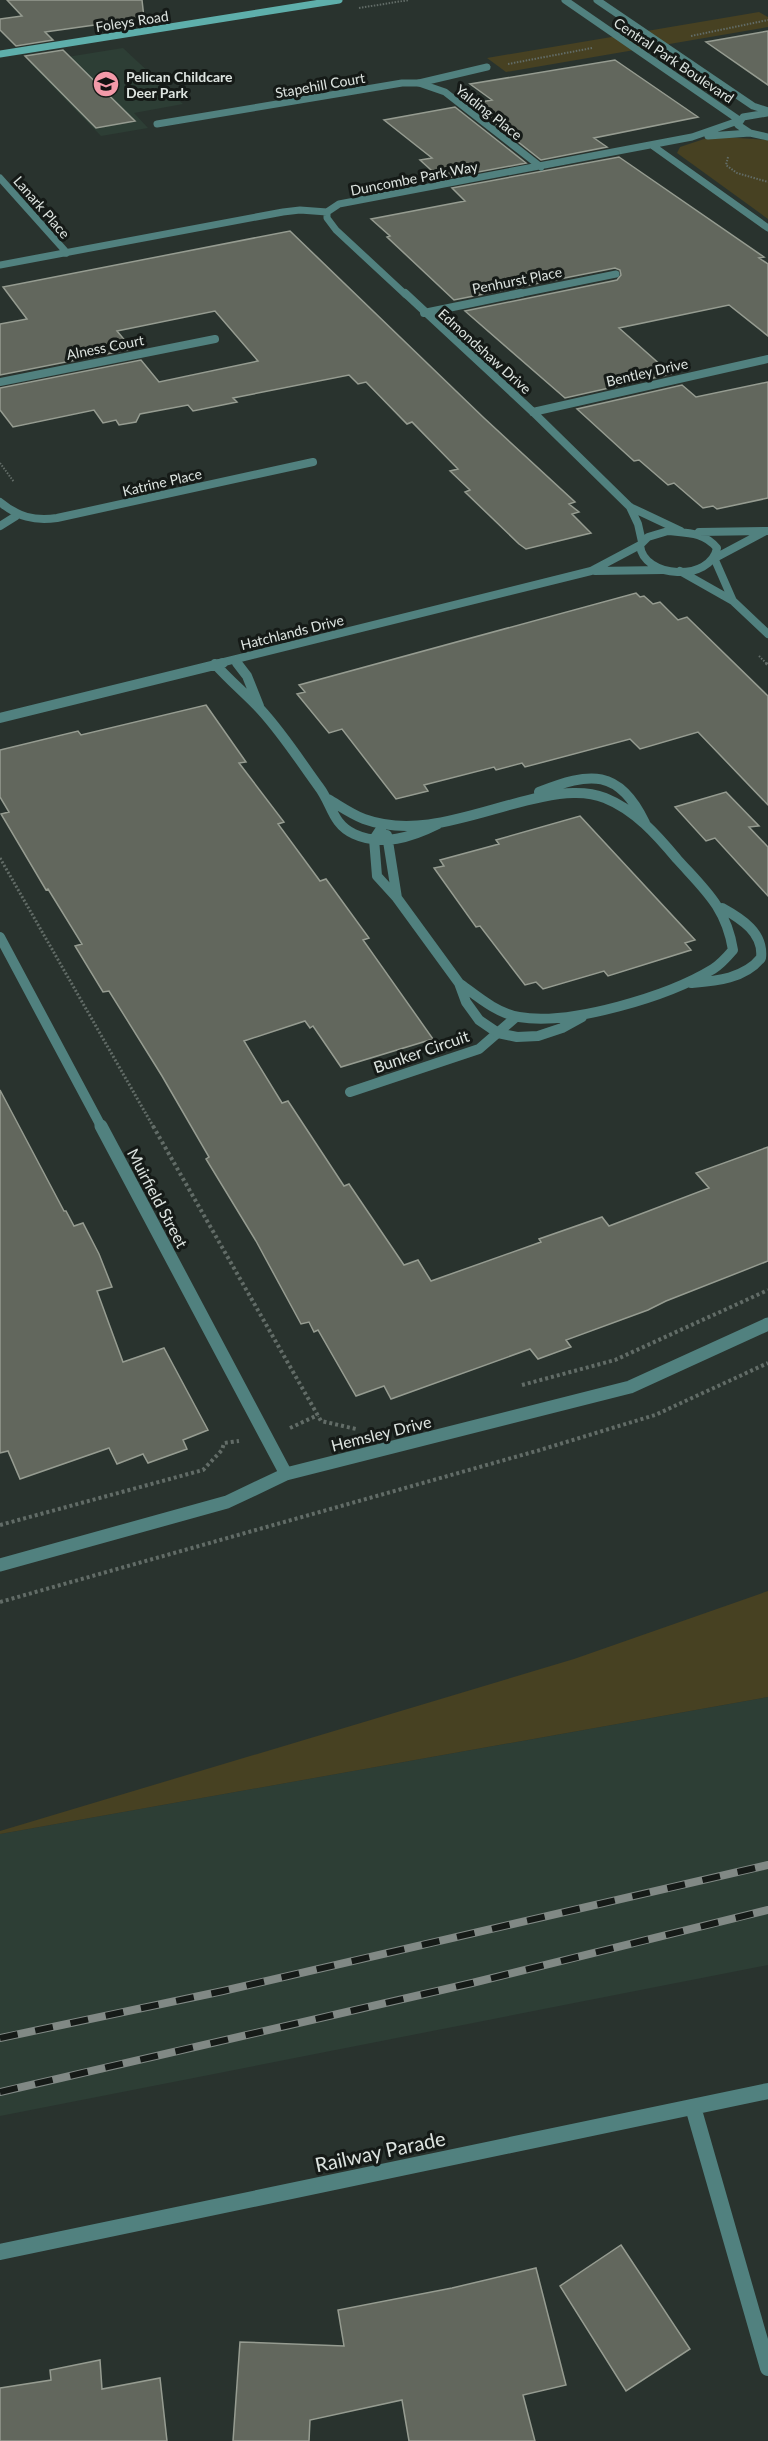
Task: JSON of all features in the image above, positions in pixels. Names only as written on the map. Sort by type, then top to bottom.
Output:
[{"type":"street","name":"Foleys Road","points":[[0,54],[339,0]]},
{"type":"street","name":"Central Park Boulevard","points":[[565,0],[738,121],[740,128],[750,133]]},
{"type":"street","name":"Central Park Boulevard","points":[[597,0],[753,106],[768,112]]},
{"type":"street","name":"Stapehill Court","points":[[157,124],[402,83],[419,83],[487,67]]},
{"type":"street","name":"Yalding Place","points":[[419,83],[445,92],[541,167]]},
{"type":"street","name":"Duncombe Park Way","points":[[0,265],[283,212],[300,210],[327,212],[339,204],[653,146],[692,137],[749,115],[768,112]]},
{"type":"street","name":"Duncombe Park Way","points":[[692,137],[750,133],[768,136]]},
{"type":"street","points":[[653,146],[768,228]]},
{"type":"street","name":"Lanark Place","points":[[0,178],[67,253]]},
{"type":"street","name":"Edmondshaw Drive","points":[[327,212],[327,218],[336,230],[533,412],[630,507],[683,531],[707,538],[715,544],[718,550],[716,559]]},
{"type":"street","name":"Penhurst Place","points":[[424,313],[616,274]]},
{"type":"street","name":"Alness Court","points":[[0,382],[215,339]]},
{"type":"street","name":"Bentley Drive","points":[[533,412],[768,359]]},
{"type":"street","name":"Katrine Place","points":[[16,516],[38,521],[68,517],[313,462]]},
{"type":"street","points":[[0,502],[16,516],[0,526]]},
{"type":"street","name":"Edmondshaw Drive","points":[[630,507],[638,524],[641,544]]},
{"type":"street","points":[[683,531],[766,531]]},
{"type":"street","name":"Hatchlands Drive","points":[[591,571],[657,533],[683,531]]},
{"type":"street","points":[[733,601],[716,559],[766,531]]},
{"type":"street","points":[[641,544],[640,552],[643,558],[650,563],[676,571],[733,601],[768,634]]},
{"type":"street","name":"Hatchlands Drive","points":[[0,718],[591,571],[676,571],[701,568],[716,559]]},
{"type":"street","name":"Bunker Circuit","points":[[235,660],[247,676],[261,710]]},
{"type":"street","name":"Bunker Circuit","points":[[215,664],[228,681],[261,710],[328,799],[333,818],[342,827],[374,839],[389,840],[417,835],[444,821]]},
{"type":"street","name":"Bunker Circuit","points":[[520,800],[567,780],[585,777],[610,781],[626,790],[638,805],[645,823]]},
{"type":"street","name":"Bunker Circuit","points":[[328,799],[367,820],[384,824],[408,825],[444,821],[520,800],[570,793],[590,794],[612,801],[645,823],[722,908],[731,929],[733,950],[716,967],[684,984]]},
{"type":"street","points":[[374,839],[384,824]]},
{"type":"street","name":"Bunker Circuit","points":[[384,824],[394,856],[392,867],[397,898]]},
{"type":"street","name":"Bunker Circuit","points":[[374,839],[377,876],[397,898],[459,983],[466,1002],[478,1020],[498,1033],[517,1037],[538,1036],[562,1028],[589,1013]]},
{"type":"street","name":"Bunker Circuit","points":[[459,983],[498,1010],[516,1017],[542,1020],[589,1013],[684,984],[739,975],[754,967],[763,954],[763,944],[759,934],[744,920],[722,908]]},
{"type":"street","name":"Muirfield Street","points":[[0,937],[286,1474]]},
{"type":"street","name":"Bunker Circuit","points":[[350,1092],[480,1049],[516,1017]]},
{"type":"street","name":"Hemsley Drive","points":[[0,1565],[227,1502],[286,1474],[630,1387],[768,1324]]},
{"type":"street","name":"Railway Parade","points":[[0,2252],[768,2091]]},
{"type":"street","points":[[693,2107],[768,2368]]},
{"type":"path","points":[[729,135],[735,145],[726,159],[726,165],[736,173],[768,182]]},
{"type":"path","points":[[0,858],[321,1421],[357,1429]]},
{"type":"path","points":[[514,1387],[615,1360],[768,1290]]},
{"type":"path","points":[[0,1602],[540,1450],[655,1415],[768,1363]]},
{"type":"path","points":[[0,1525],[202,1470],[222,1450],[224,1443],[267,1437],[318,1415]]},
{"type":"shaded area","points":[[759,12],[768,17],[768,27],[506,72],[487,58]]},
{"type":"shaded area","name":"Pelican Childcare Deer Park","points":[[123,48],[183,104],[134,113],[148,128],[101,136],[30,63]]},
{"type":"shaded area","points":[[724,137],[768,140],[768,219],[677,153],[680,147],[704,139]]},
{"type":"shaded area","points":[[768,1591],[768,1697],[0,1834],[0,1831],[574,1659]]},
{"type":"shaded area","points":[[768,1697],[768,1965],[0,2116],[0,1834]]},
{"type":"building","points":[[7,0],[142,0],[144,18],[45,32],[53,40],[16,46],[0,30],[0,19],[22,16]]},
{"type":"building","points":[[768,31],[768,85],[706,42]]},
{"type":"building","name":"Pelican Childcare Deer Park","points":[[63,50],[135,121],[96,128],[25,56]]},
{"type":"building","points":[[615,60],[698,117],[594,138],[607,147],[541,160],[470,104],[492,100],[470,84]]},
{"type":"building","points":[[455,107],[526,163],[441,179],[420,160],[432,158],[384,120]]},
{"type":"building","points":[[619,157],[764,257],[759,258],[768,264],[768,336],[729,305],[619,328],[671,374],[565,398],[465,311],[617,280],[621,275],[620,270],[615,268],[454,300],[371,219],[465,201],[452,188]]},
{"type":"building","points":[[290,231],[484,418],[575,502],[569,504],[579,512],[572,514],[591,533],[526,549],[465,492],[470,490],[450,471],[458,469],[412,422],[407,424],[366,382],[358,384],[349,375],[233,398],[237,402],[193,411],[188,405],[140,414],[136,422],[119,425],[116,420],[103,423],[94,410],[13,427],[0,410],[0,388],[141,360],[159,382],[258,361],[215,311],[117,331],[132,349],[0,375],[0,324],[27,319],[3,287]]},
{"type":"building","points":[[768,382],[768,498],[717,509],[713,506],[703,508],[674,483],[668,485],[639,460],[634,461],[577,409],[682,385],[696,397]]},
{"type":"building","points":[[636,593],[640,597],[644,596],[653,604],[660,602],[678,620],[687,617],[768,696],[768,805],[698,732],[640,749],[630,739],[525,767],[522,763],[496,770],[494,767],[424,785],[428,791],[396,799],[342,729],[329,733],[297,694],[305,692],[299,685]]},
{"type":"building","points":[[206,705],[246,762],[239,763],[284,822],[278,824],[320,881],[326,879],[369,938],[363,940],[433,1039],[341,1067],[313,1026],[310,1028],[305,1021],[244,1041],[282,1103],[288,1101],[344,1186],[349,1184],[404,1265],[418,1260],[431,1281],[541,1242],[539,1239],[602,1217],[609,1226],[709,1188],[696,1173],[768,1147],[768,1261],[648,1310],[566,1340],[571,1347],[538,1359],[530,1349],[391,1399],[384,1386],[356,1396],[318,1330],[314,1332],[309,1322],[301,1324],[256,1241],[206,1159],[209,1157],[162,1076],[109,991],[103,992],[75,946],[82,944],[48,889],[46,890],[1,814],[9,812],[0,797],[0,750],[78,731],[81,735]]},
{"type":"building","points":[[726,792],[759,826],[749,827],[768,847],[768,896],[715,838],[706,841],[675,807]]},
{"type":"building","points":[[580,816],[695,940],[685,943],[691,950],[608,976],[604,971],[543,989],[536,982],[525,985],[480,926],[476,927],[434,868],[444,866],[440,860],[499,844],[496,840]]},
{"type":"building","points":[[0,1090],[64,1211],[74,1226],[83,1223],[99,1254],[112,1287],[97,1291],[123,1362],[164,1348],[208,1430],[183,1440],[187,1449],[148,1463],[143,1454],[117,1464],[109,1448],[20,1479],[8,1451],[0,1453]]},
{"type":"building","points":[[621,2245],[690,2349],[626,2391],[560,2286]]},
{"type":"building","points":[[536,2268],[566,2385],[523,2395],[535,2441],[409,2441],[402,2400],[310,2420],[309,2441],[233,2441],[240,2342],[344,2346],[338,2310],[452,2288]]},
{"type":"building","points":[[100,2360],[102,2389],[160,2378],[167,2441],[0,2441],[0,2388],[51,2380],[50,2370]]},
{"type":"railway","points":[[0,2038],[223,1991],[768,1865]]},
{"type":"railway","points":[[0,2092],[472,1983],[768,1910]]},
{"type":"place","name":"Pelican Childcare Deer Park","points":[[106,84]]}]
